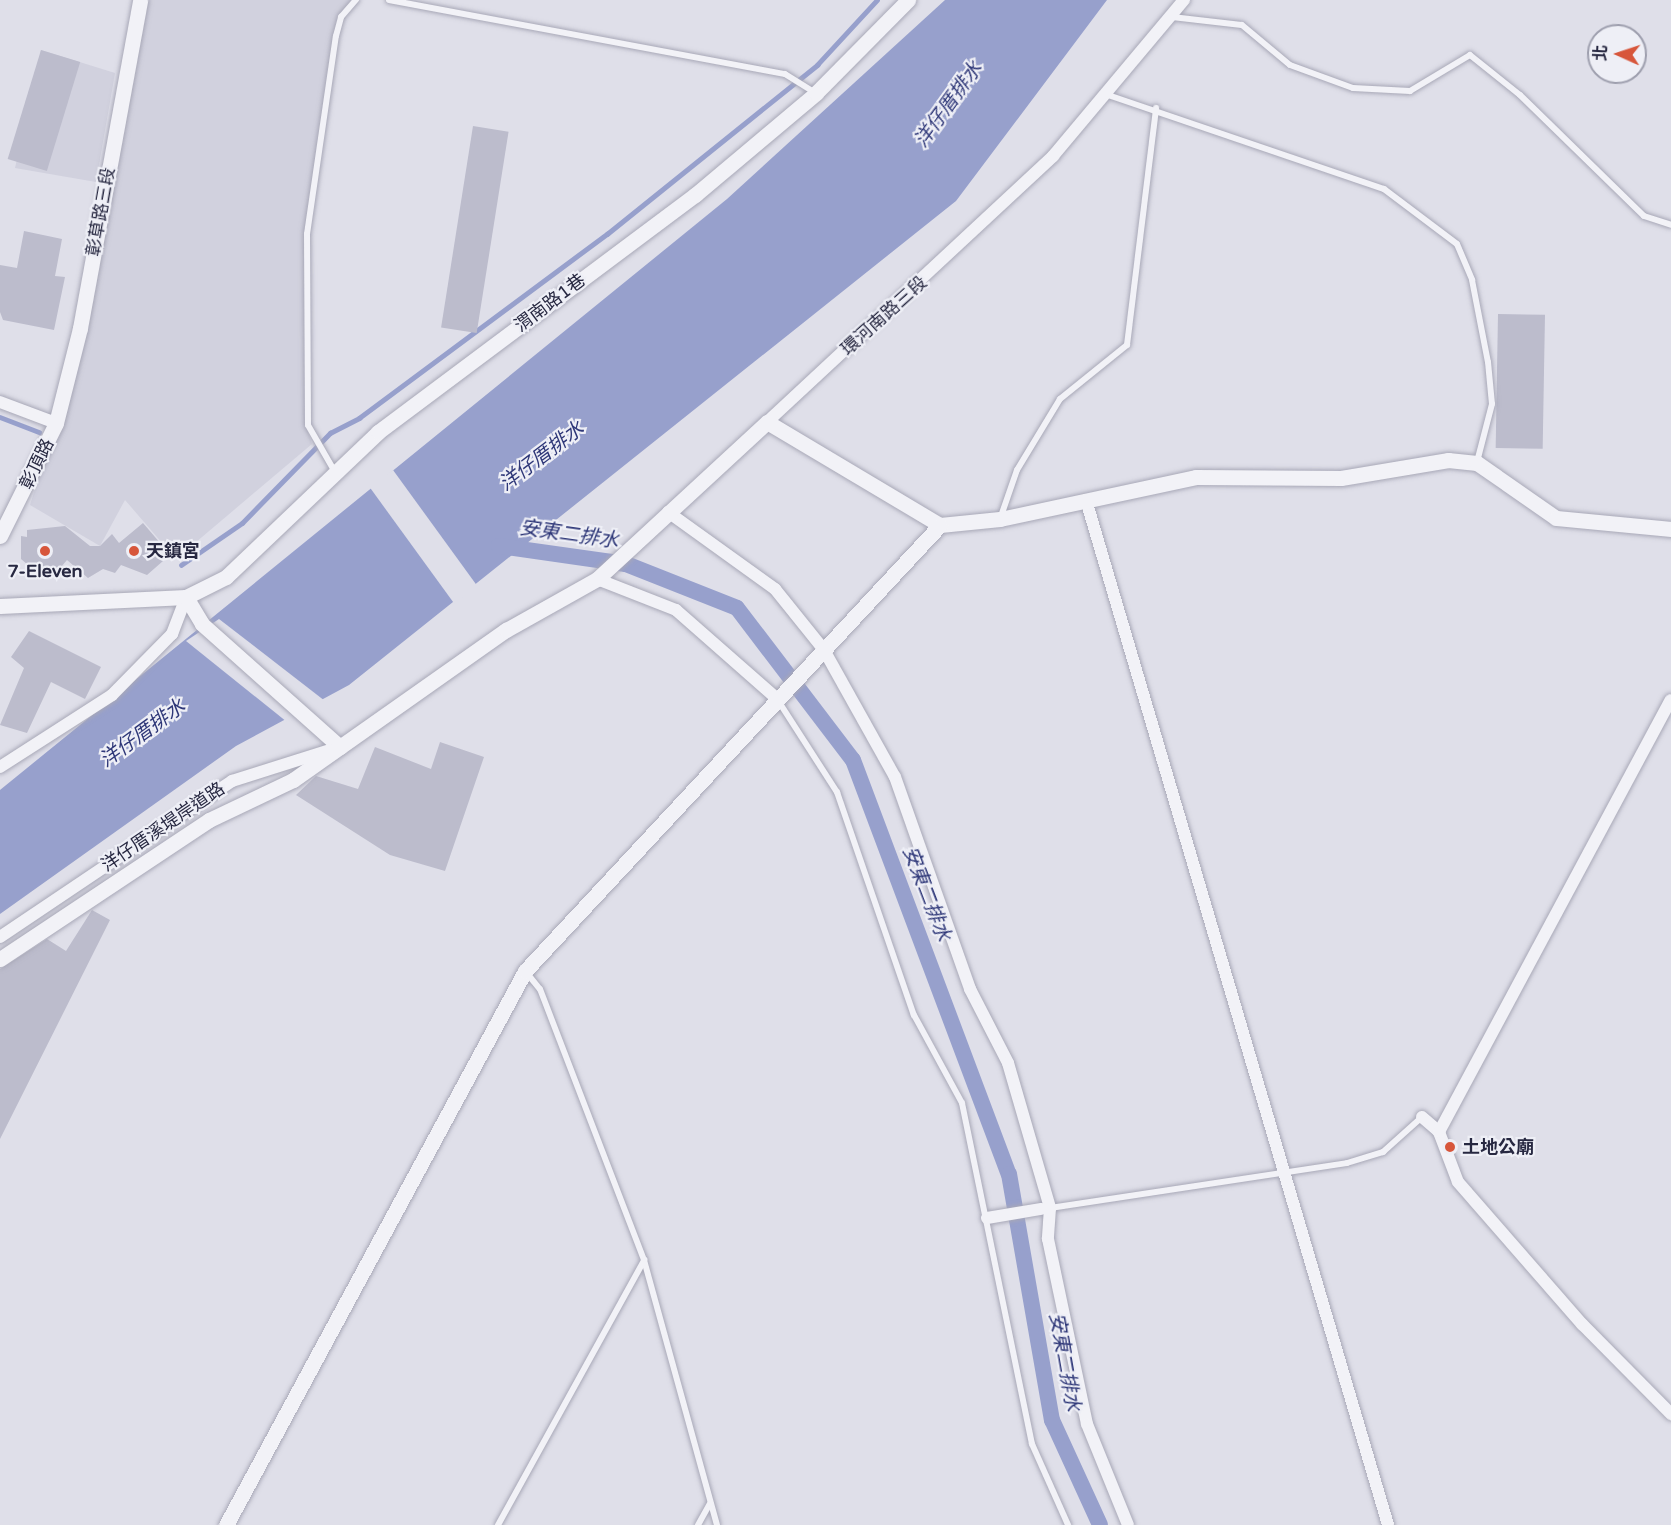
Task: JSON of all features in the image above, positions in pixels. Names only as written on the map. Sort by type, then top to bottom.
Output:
[{"type":"street","name":"彰草路三段","points":[[56,423],[80,328],[140,0]]},
{"type":"street","name":"渭南路1巷","points":[[186,597],[226,577],[378,432],[695,195],[816,93],[908,0]]},
{"type":"street","points":[[1172,18],[1184,0]]},
{"type":"street","name":"環河南路三段","points":[[0,959],[209,820],[293,780],[506,630],[597,579],[1053,156],[1103,94],[1172,18]]},
{"type":"street","points":[[0,402],[56,423]]},
{"type":"street","points":[[767,422],[940,525],[1000,519],[1196,477],[1341,478],[1448,460],[1477,463],[1556,518],[1671,529]]},
{"type":"street","name":"彰頂路","points":[[1,533],[56,423]]},
{"type":"street","points":[[1086,500],[1282,1174],[1388,1525]]},
{"type":"street","points":[[668,512],[775,589],[819,654],[895,777],[969,989],[1008,1063],[1046,1209],[1048,1239],[1087,1424],[1128,1525]]},
{"type":"street","points":[[226,1525],[525,971],[779,693],[819,654],[940,525]]},
{"type":"street","points":[[597,579],[676,610],[779,693]]},
{"type":"street","points":[[0,606],[186,597]]},
{"type":"street","points":[[186,597],[202,624],[340,747]]},
{"type":"street","points":[[0,767],[112,695],[172,633],[186,597]]},
{"type":"street","points":[[1671,700],[1430,1124],[1458,1182],[1582,1324],[1671,1413]]},
{"type":"street","name":"洋仔厝溪堤岸道路","points":[[0,937],[232,781],[340,747]]},
{"type":"street","points":[[987,1218],[1046,1209]]},
{"type":"lane","points":[[335,472],[308,424],[307,234],[336,36],[341,17],[356,0]]},
{"type":"lane","points":[[389,0],[785,74],[816,93]]},
{"type":"lane","points":[[1172,18],[1242,25],[1290,65],[1353,88],[1410,91],[1470,55],[1528,103],[1644,216],[1671,225]]},
{"type":"lane","points":[[1103,94],[1156,108],[1384,189],[1457,244],[1472,280],[1488,363],[1491,404],[1477,463]]},
{"type":"lane","points":[[1000,519],[1017,470],[1060,399],[1127,345],[1156,108]]},
{"type":"lane","points":[[779,693],[837,792],[914,1015],[962,1103],[1032,1444],[1068,1525]]},
{"type":"lane","points":[[525,971],[540,988],[644,1260],[717,1525]]},
{"type":"lane","points":[[1046,1209],[1282,1174],[1383,1152],[1430,1124]]},
{"type":"lane","points":[[498,1525],[644,1260]]},
{"type":"lane","points":[[698,1525],[710,1503]]},
{"type":"shaded area","points":[[137,0],[356,0],[341,17],[307,234],[305,423],[312,444],[176,559],[125,500],[100,546],[30,505],[56,423]]},
{"type":"shaded area","points":[[41,50],[115,73],[96,182],[15,168]]},
{"type":"water","name":"洋仔厝排水","points":[[945,0],[1107,0],[956,201],[349,685],[236,746],[0,914],[0,790],[727,199]]},
{"type":"pier","points":[[393,470],[478,586],[454,604],[370,487]]},
{"type":"pier","points":[[219,619],[325,701],[287,722],[186,641]]},
{"type":"building","points":[[41,50],[80,62],[47,171],[8,159]]},
{"type":"building","points":[[473,126],[509,132],[477,333],[441,327]]},
{"type":"building","points":[[24,231],[62,239],[55,276],[65,277],[54,330],[3,320],[0,312],[0,265],[17,268]]},
{"type":"building","points":[[1498,314],[1545,315],[1543,449],[1496,448]]},
{"type":"building","points":[[143,523],[161,544],[155,549],[163,561],[147,575],[121,565],[115,573],[103,569],[88,578],[67,560],[61,567],[34,570],[21,559],[21,536],[27,537],[27,530],[65,526],[90,546],[100,546],[112,534],[119,543]]},
{"type":"building","points":[[29,631],[101,667],[85,699],[51,682],[27,733],[0,725],[24,668],[11,657]]},
{"type":"building","points":[[440,742],[484,757],[445,871],[390,855],[296,795],[316,776],[358,789],[375,747],[431,769]]},
{"type":"building","points":[[92,910],[110,920],[0,1139],[0,969],[47,939],[66,951]]},
{"type":"waterway","points":[[181,565],[242,523],[330,433],[359,418],[607,234],[817,65],[877,0]]},
{"type":"waterway","points":[[0,417],[39,432]]},
{"type":"waterway","name":"安東二排水","points":[[499,546],[626,564],[737,608],[853,760],[1009,1174],[1052,1420],[1100,1525]]},
{"type":"place","name":"7-Eleven","points":[[45,551]]},
{"type":"place","name":"天鎮宮","points":[[134,551]]},
{"type":"place","name":"土地公廟","points":[[1450,1147]]}]
